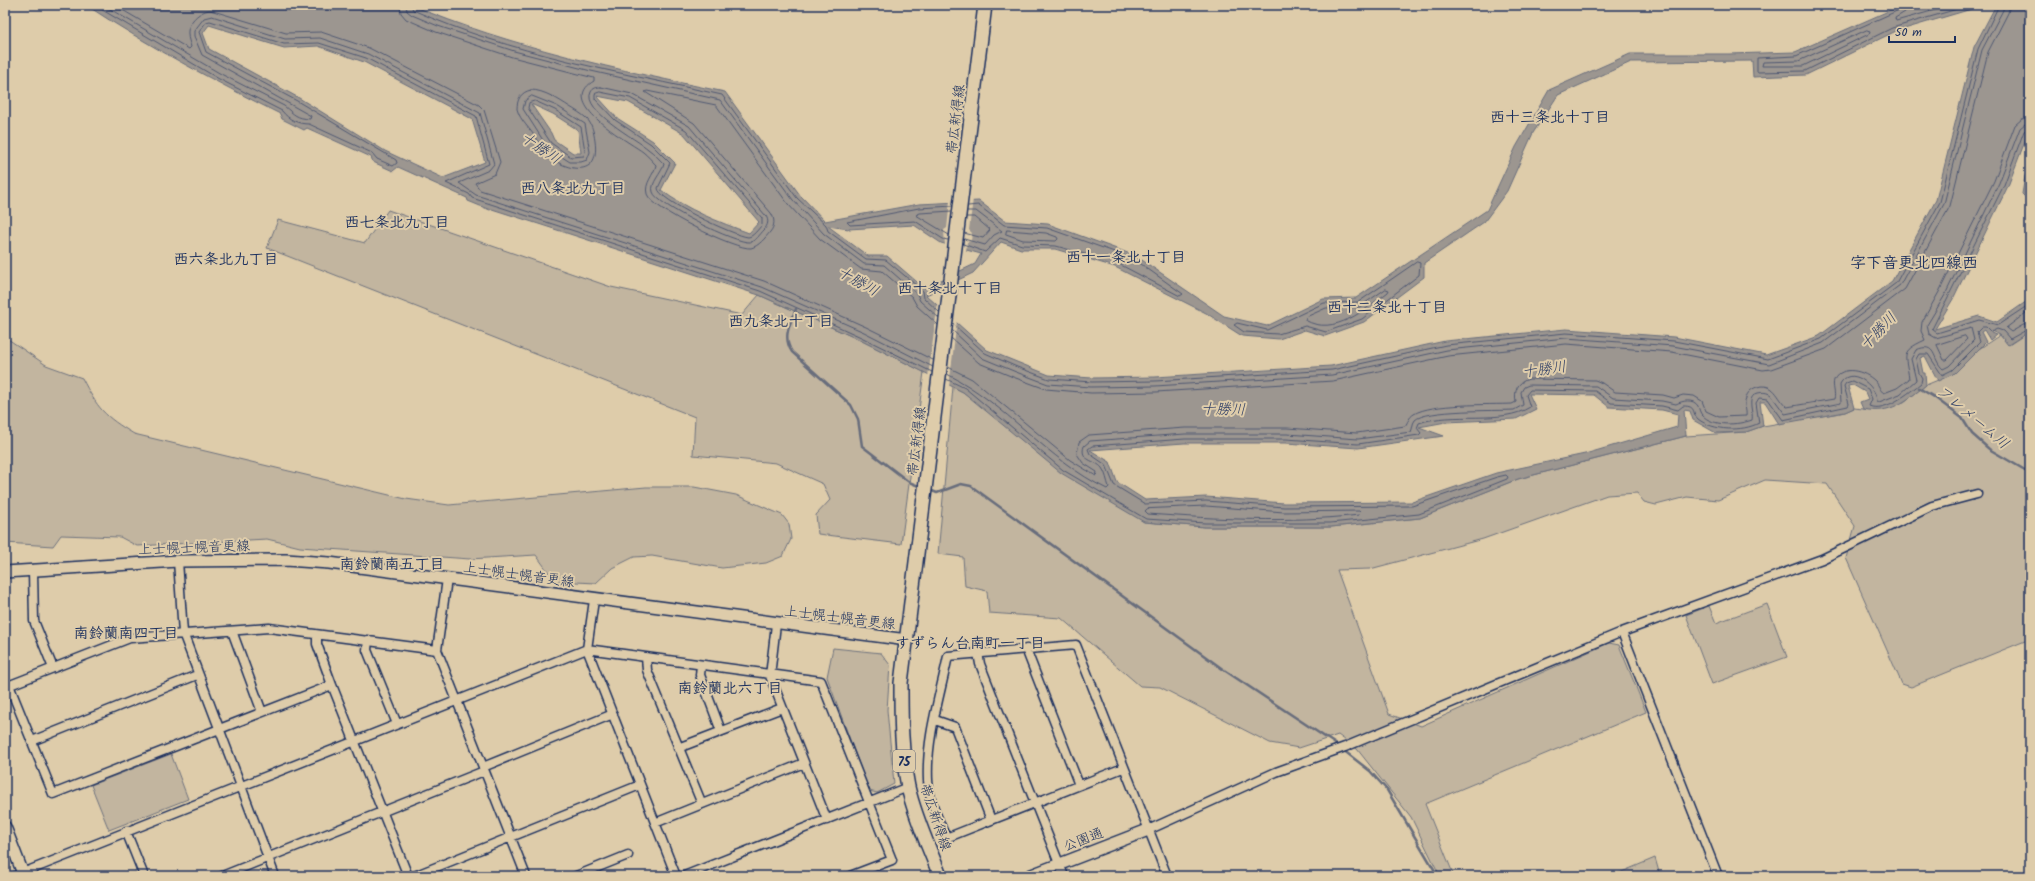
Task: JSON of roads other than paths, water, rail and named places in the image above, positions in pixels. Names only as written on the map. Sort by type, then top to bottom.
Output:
[{"type":"main road","name":"帯広新得線","points":[[940,876],[916,815],[908,787],[901,738],[901,683],[985,5]]},
{"type":"main road","name":"上士幌士幌音更線","points":[[5,572],[178,561],[286,560],[329,563],[594,600],[907,640]]},
{"type":"main road","points":[[5,827],[21,875]]},
{"type":"main road","name":"公園通","points":[[1029,876],[1148,830]]},
{"type":"street","points":[[1148,830],[1276,772],[1345,747],[1622,632],[1822,559],[1932,506],[1977,494]]},
{"type":"street","points":[[178,561],[183,633],[197,675],[275,876]]},
{"type":"street","points":[[33,571],[34,621],[53,668]]},
{"type":"street","points":[[447,579],[437,650],[526,876]]},
{"type":"street","points":[[594,600],[587,649],[676,876]]},
{"type":"street","points":[[776,624],[770,676],[827,820]]},
{"type":"street","points":[[332,685],[53,794],[32,741],[7,686],[130,638],[183,633],[269,628],[437,650]]},
{"type":"street","points":[[232,631],[262,712]]},
{"type":"street","points":[[1622,632],[1718,876]]},
{"type":"street","points":[[317,635],[317,644],[332,685],[408,876]]},
{"type":"street","points":[[368,640],[367,650],[397,724]]},
{"type":"street","points":[[1123,768],[946,838],[932,801],[928,780],[929,746],[948,656],[1076,645],[1123,768],[1167,876]]},
{"type":"street","points":[[21,875],[126,831],[587,649],[770,676],[822,681],[892,860],[850,876]]},
{"type":"street","points":[[1026,649],[1079,785]]},
{"type":"street","points":[[978,653],[980,664],[1064,876]]},
{"type":"street","points":[[646,658],[647,670],[702,804]]},
{"type":"street","points":[[701,665],[700,675],[721,731]]},
{"type":"street","points":[[32,741],[197,675]]},
{"type":"street","points":[[678,748],[782,708]]},
{"type":"street","points":[[222,876],[382,813],[613,714]]},
{"type":"street","points":[[935,720],[955,727],[991,820]]},
{"type":"street","points":[[655,823],[804,763]]},
{"type":"street","points":[[414,876],[510,836],[640,785]]},
{"type":"street","points":[[684,876],[908,787]]},
{"type":"street","points":[[126,831],[144,876]]},
{"type":"street","points":[[576,876],[595,872],[628,855]]},
{"type":"water","name":"十勝川","points":[[86,5],[411,5],[449,20],[526,45],[605,66],[725,92],[800,195],[825,221],[919,204],[979,201],[1005,221],[1048,224],[1136,256],[1224,316],[1267,326],[1323,299],[1356,298],[1487,210],[1516,147],[1549,90],[1630,54],[1795,52],[1902,5],[1985,5],[1894,32],[1806,75],[1753,77],[1752,61],[1631,62],[1558,95],[1533,133],[1507,191],[1484,222],[1424,263],[1424,277],[1364,322],[1325,336],[1305,330],[1279,339],[1242,336],[1206,313],[1115,267],[1055,249],[1021,249],[1001,242],[973,273],[926,295],[987,350],[1049,375],[1092,378],[1155,377],[1331,366],[1445,341],[1566,329],[1674,337],[1766,355],[1819,336],[1892,281],[1936,200],[1974,47],[1996,5],[2030,5],[2030,128],[2008,186],[1953,299],[1935,329],[1979,316],[1997,322],[2030,299],[2030,331],[2008,345],[2000,335],[1991,331],[1991,333],[1996,335],[1990,340],[1984,330],[1981,332],[1986,342],[1955,373],[1938,381],[1925,356],[1920,358],[1923,373],[1925,373],[1926,385],[1912,396],[1890,408],[1881,410],[1863,409],[1860,402],[1868,399],[1865,392],[1853,385],[1848,386],[1854,408],[1845,412],[1779,424],[1765,402],[1760,402],[1763,426],[1746,432],[1716,433],[1693,420],[1690,411],[1684,410],[1686,436],[1518,479],[1420,518],[1331,527],[1205,527],[1144,522],[1061,473],[963,392],[860,340],[759,295],[492,209],[490,210],[398,167],[393,171],[373,162],[371,157],[307,128],[304,130],[282,119],[280,114],[231,89],[133,35]],"holes":[[[209,25],[284,48],[318,46],[364,62],[472,119],[485,162],[443,178],[385,151],[299,98],[209,49],[203,33]],[[597,96],[628,102],[684,134],[759,222],[749,233],[715,220],[692,209],[661,190],[675,163],[653,141],[617,118]],[[531,104],[553,114],[578,130],[581,153],[573,153],[554,140],[551,133]],[[914,225],[941,243],[981,254],[975,264],[924,288],[887,256],[868,256],[828,226],[849,229]],[[1529,394],[1594,395],[1609,407],[1662,410],[1678,414],[1677,427],[1585,454],[1496,473],[1412,502],[1284,503],[1206,497],[1145,500],[1117,482],[1110,462],[1090,450],[1184,443],[1286,443],[1358,448],[1444,436],[1419,427],[1446,422],[1516,419],[1536,409]]]},
{"type":"water","points":[[2030,167],[2030,202],[2022,194],[2025,176]]},
{"type":"waterway","points":[[796,309],[789,325],[787,336],[792,352],[851,405],[858,419],[862,446],[909,482],[921,487]]},
{"type":"waterway","name":"フレメーム川","points":[[1919,388],[1934,397],[1962,418],[1972,434],[1989,449],[2030,473]]},
{"type":"waterway","points":[[930,490],[937,493],[961,484],[971,486],[1224,670],[1340,747]]},
{"type":"waterway","points":[[1343,750],[1370,771],[1387,790],[1438,876]]},
{"type":"district","name":"西十三条北十丁目","points":[[1550,117]]},
{"type":"district","name":"西八条北九丁目","points":[[573,188]]},
{"type":"district","name":"西七条北九丁目","points":[[397,222]]},
{"type":"district","name":"西十一条北十丁目","points":[[1126,257]]},
{"type":"district","name":"西六条北九丁目","points":[[226,259]]},
{"type":"district","name":"字下音更北四線西","points":[[1914,262]]},
{"type":"district","name":"西十条北十丁目","points":[[950,288]]},
{"type":"district","name":"西十二条北十丁目","points":[[1387,307]]},
{"type":"district","name":"西九条北十丁目","points":[[781,321]]},
{"type":"district","name":"南鈴蘭南五丁目","points":[[392,564]]},
{"type":"district","name":"南鈴蘭南四丁目","points":[[126,633]]},
{"type":"district","name":"すずらん台南町一丁目","points":[[970,643]]},
{"type":"district","name":"南鈴蘭北六丁目","points":[[730,688]]}]
